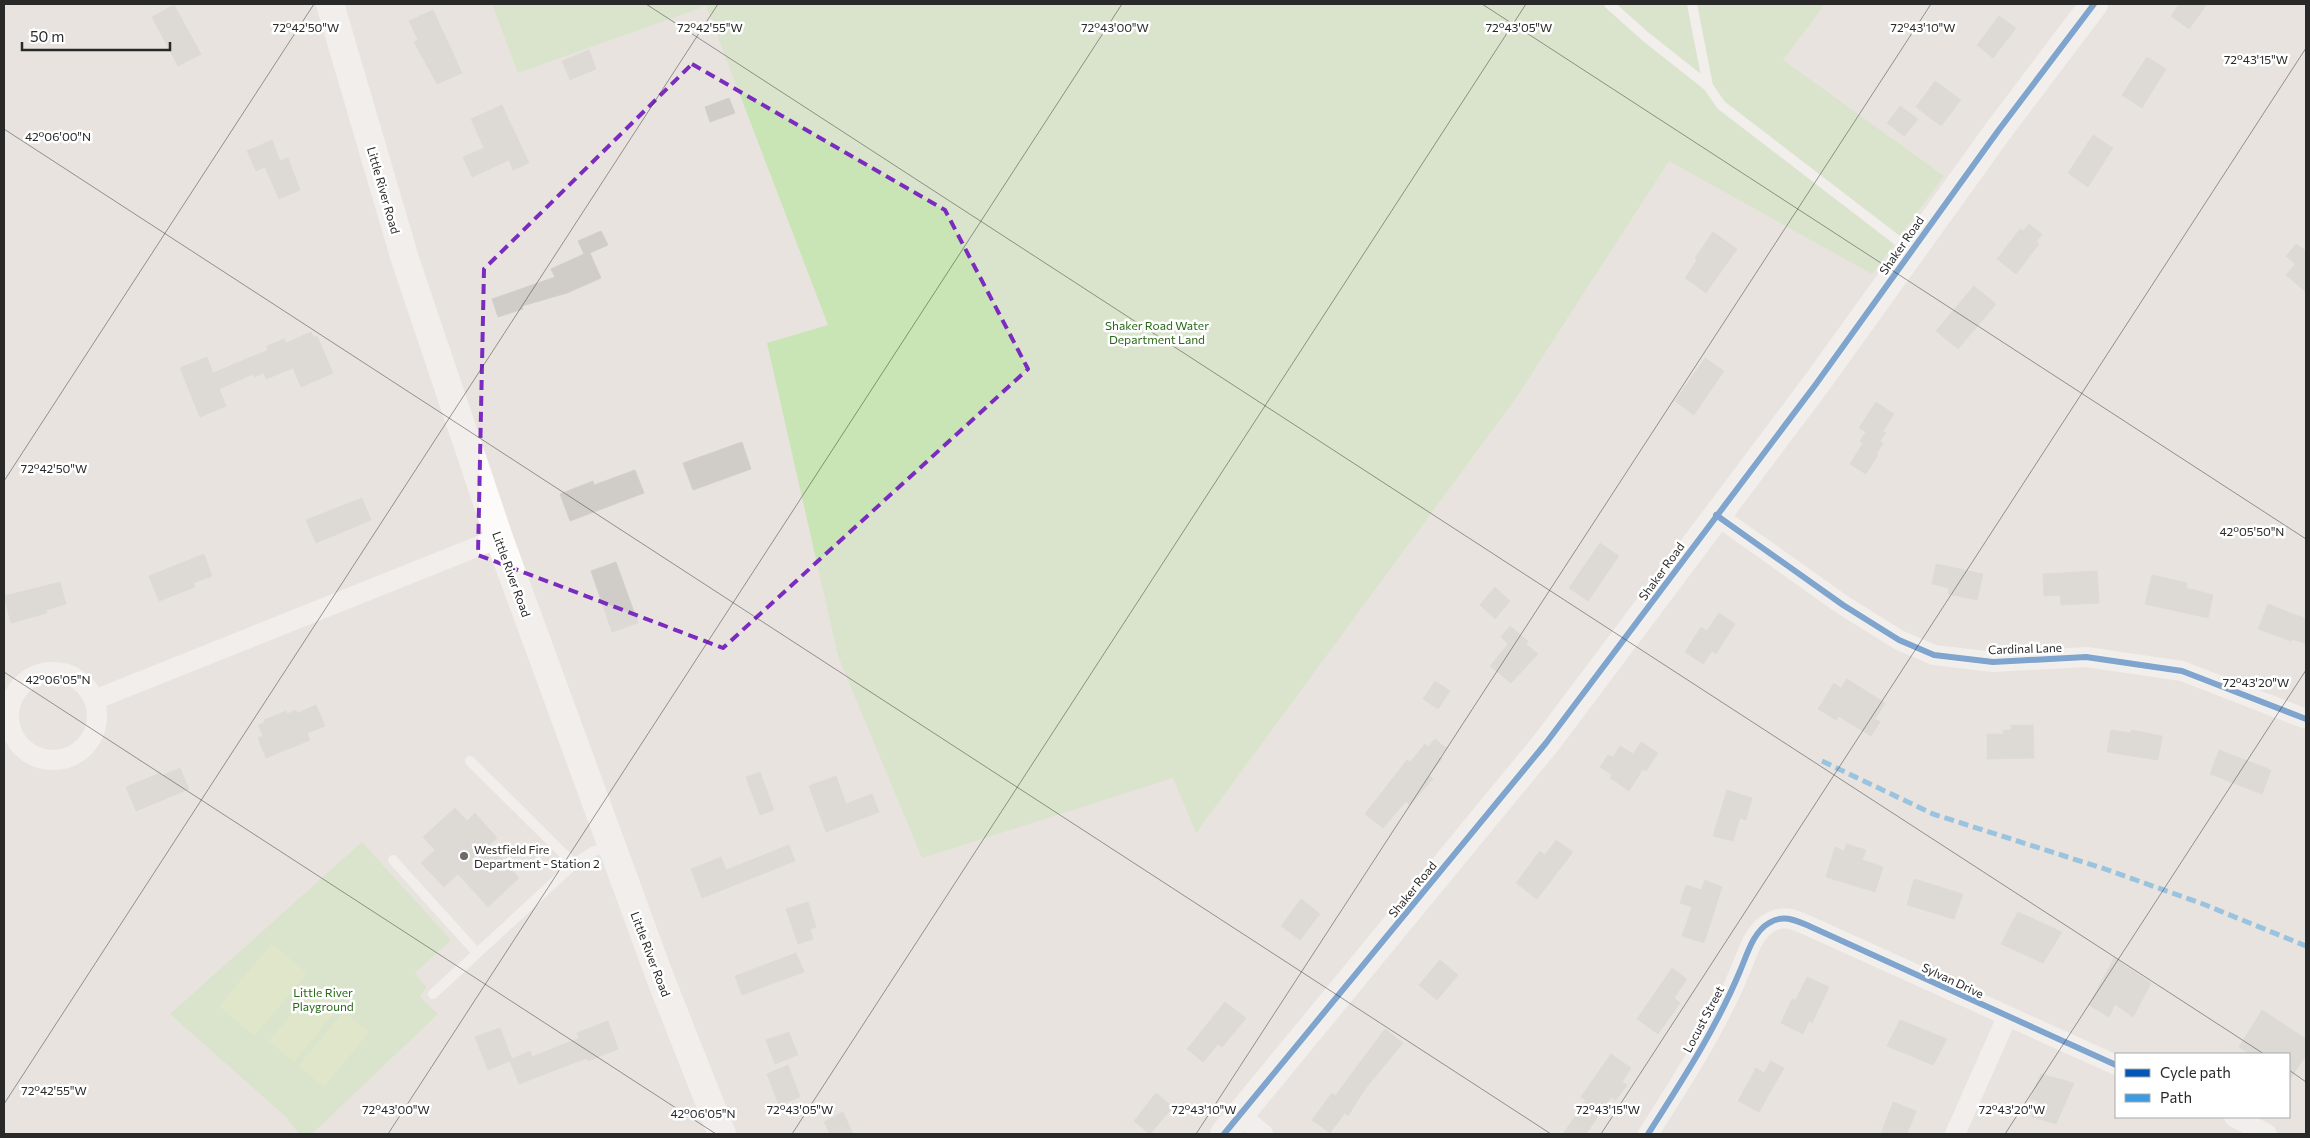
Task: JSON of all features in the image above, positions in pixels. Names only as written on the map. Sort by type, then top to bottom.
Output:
[{"type":"street","name":"Little River Road","points":[[330,4],[404,259],[499,538],[611,845],[722,1134]]},
{"type":"street","name":"Shaker Road","points":[[1232,1124],[1546,742],[1816,384],[1911,250],[2094,4]]},
{"type":"street","name":"Cardinal Lane","points":[[1716,515],[1843,605],[1899,640],[1934,655],[1993,662],[2086,657],[2182,671],[2306,719]]},
{"type":"street","points":[[94,700],[499,538]]},
{"type":"street","points":[[46,672],[62,672],[76,678],[87,687],[94,700],[97,714],[96,728],[84,746],[67,758],[52,760],[38,757],[26,751],[16,740],[10,727],[8,712],[12,698],[20,685],[32,676],[46,672]]},
{"type":"street","name":"Sylvan Drive","points":[[1779,918],[1809,926],[2115,1065]]},
{"type":"street","name":"Locust Street","points":[[1648,1134],[1714,1026],[1753,941],[1767,924],[1779,918]]},
{"type":"street","points":[[1955,1134],[2007,1017]]},
{"type":"street","points":[[2236,1118],[2268,1134]]},
{"type":"street","points":[[1232,1124],[1263,1134]]},
{"type":"lane","points":[[1609,4],[1646,37],[1708,86],[1721,105],[1911,250]]},
{"type":"lane","points":[[1692,4],[1708,86]]},
{"type":"lane","points":[[470,761],[574,864]]},
{"type":"lane","points":[[433,994],[574,864],[594,851],[611,845]]},
{"type":"lane","points":[[393,860],[477,953]]},
{"type":"highlighted area","points":[[692,64],[945,210],[1028,369],[723,648],[478,555],[484,269]]},
{"type":"green space","name":"Shaker Road Water Department Land","points":[[492,4],[1825,4],[1783,60],[1944,176],[1872,274],[1669,161],[1516,398],[1196,833],[1173,778],[922,858],[838,656],[767,343],[828,325],[706,6],[518,73]]},
{"type":"green space","name":"Little River Playground","points":[[362,842],[451,940],[415,973],[426,987],[420,997],[438,1014],[312,1134],[299,1134],[285,1116],[170,1014]]},
{"type":"green space","points":[[272,944],[307,973],[254,1036],[219,1006]]},
{"type":"green space","points":[[314,986],[339,1007],[294,1062],[269,1041]]},
{"type":"green space","points":[[344,1011],[369,1032],[324,1087],[298,1066]]},
{"type":"building","points":[[2179,4],[2207,4],[2189,29],[2171,16]]},
{"type":"building","points":[[174,5],[201,54],[178,66],[152,17]]},
{"type":"building","points":[[433,10],[462,73],[437,84],[414,42],[418,40],[409,21]]},
{"type":"building","points":[[1999,16],[2016,28],[1993,58],[1977,45]]},
{"type":"building","points":[[589,50],[596,69],[570,80],[562,61]]},
{"type":"building","points":[[2147,57],[2166,69],[2142,108],[2122,95]]},
{"type":"building","points":[[1935,81],[1961,100],[1941,126],[1916,107]]},
{"type":"building","points":[[729,98],[735,113],[710,122],[705,107]]},
{"type":"building","points":[[502,105],[529,163],[513,170],[509,160],[472,177],[463,157],[484,148],[471,119]]},
{"type":"building","points":[[1900,106],[1918,119],[1904,136],[1887,123]]},
{"type":"building","points":[[2093,135],[2113,148],[2088,187],[2068,173]]},
{"type":"building","points":[[272,140],[280,161],[288,158],[300,190],[279,199],[265,167],[256,171],[247,151]]},
{"type":"building","points":[[2029,224],[2042,234],[2036,242],[2039,244],[2016,274],[1997,259],[2020,229],[2023,231]]},
{"type":"building","points":[[601,231],[608,245],[590,253],[601,278],[567,293],[522,306],[523,309],[498,317],[492,299],[555,277],[551,269],[584,254],[578,241]]},
{"type":"building","points":[[1713,232],[1737,249],[1706,293],[1685,278],[1697,260],[1695,258]]},
{"type":"building","points":[[2296,244],[2306,251],[2306,292],[2286,275],[2295,264],[2286,256]]},
{"type":"building","points":[[1974,286],[1996,304],[1958,349],[1936,331]]},
{"type":"building","points":[[311,332],[314,338],[317,336],[333,373],[301,387],[293,368],[266,379],[264,373],[254,377],[253,374],[219,389],[226,406],[200,417],[180,368],[207,357],[213,373],[268,350],[267,346],[284,339],[286,343]]},
{"type":"building","points":[[1705,358],[1724,371],[1694,415],[1675,401]]},
{"type":"building","points":[[1876,402],[1894,414],[1883,431],[1886,433],[1880,441],[1883,443],[1876,454],[1878,455],[1866,474],[1850,464],[1863,443],[1860,441],[1866,432],[1859,428]]},
{"type":"building","points":[[742,442],[751,469],[693,490],[683,463]]},
{"type":"building","points":[[635,470],[644,493],[570,521],[560,494],[593,481],[594,485]]},
{"type":"building","points":[[362,498],[371,520],[316,543],[306,520]]},
{"type":"building","points":[[1600,543],[1619,556],[1588,601],[1569,588]]},
{"type":"building","points":[[204,554],[212,576],[193,583],[195,587],[159,601],[149,576]]},
{"type":"building","points":[[616,562],[638,623],[612,632],[591,571]]},
{"type":"building","points":[[1936,564],[1983,574],[1977,600],[1948,594],[1949,588],[1932,584]]},
{"type":"building","points":[[2097,571],[2099,603],[2061,605],[2060,595],[2044,596],[2043,574]]},
{"type":"building","points":[[2152,575],[2187,583],[2186,588],[2213,595],[2208,618],[2145,604]]},
{"type":"building","points":[[60,582],[66,604],[46,610],[47,613],[11,623],[4,596]]},
{"type":"building","points":[[1495,587],[1510,601],[1495,619],[1480,605]]},
{"type":"building","points":[[2268,604],[2306,619],[2306,644],[2292,639],[2291,641],[2258,629]]},
{"type":"building","points":[[1719,613],[1735,624],[1716,654],[1712,651],[1703,664],[1685,652],[1701,627],[1707,631]]},
{"type":"building","points":[[1510,626],[1528,641],[1526,644],[1538,654],[1511,683],[1490,666],[1508,644],[1501,637]]},
{"type":"building","points":[[1847,679],[1885,703],[1875,719],[1880,722],[1871,736],[1838,716],[1836,720],[1818,709],[1834,683],[1841,688]]},
{"type":"building","points":[[1435,681],[1450,691],[1438,709],[1423,699]]},
{"type":"building","points":[[316,705],[325,726],[307,733],[310,740],[266,758],[258,738],[263,736],[258,725],[265,722],[264,720],[286,711],[287,714],[296,710],[298,713]]},
{"type":"building","points":[[2011,725],[2033,725],[2034,758],[1987,759],[1987,734],[2004,734],[2003,730],[2011,730]]},
{"type":"building","points":[[2111,730],[2131,733],[2131,730],[2162,736],[2158,760],[2107,752]]},
{"type":"building","points":[[1435,739],[1446,748],[1439,757],[1442,759],[1429,775],[1433,779],[1410,805],[1406,801],[1383,828],[1365,814],[1407,760],[1410,762],[1425,744],[1428,747]]},
{"type":"building","points":[[1641,742],[1658,753],[1646,771],[1643,769],[1629,791],[1610,778],[1612,775],[1600,767],[1608,755],[1613,757],[1620,746],[1633,754]]},
{"type":"building","points":[[2219,750],[2271,770],[2262,794],[2210,774]]},
{"type":"building","points":[[180,768],[189,789],[136,811],[126,787],[160,773],[161,776]]},
{"type":"building","points":[[760,772],[774,810],[760,815],[746,777]]},
{"type":"building","points":[[836,776],[846,804],[872,794],[879,812],[826,832],[809,786]]},
{"type":"building","points":[[1727,790],[1752,798],[1746,820],[1740,818],[1733,841],[1713,836]]},
{"type":"building","name":"Westfield Fire Department - Station 2","points":[[455,808],[467,821],[475,813],[497,838],[489,845],[519,878],[488,907],[458,874],[444,887],[421,863],[435,850],[423,837]]},
{"type":"building","points":[[1556,840],[1573,852],[1537,899],[1516,883],[1540,851],[1545,855]]},
{"type":"building","points":[[1847,844],[1866,850],[1862,860],[1883,867],[1875,892],[1826,877],[1835,847],[1844,851]]},
{"type":"building","points":[[789,845],[795,861],[702,898],[691,869],[721,857],[726,870]]},
{"type":"building","points":[[1914,879],[1963,894],[1954,919],[1907,905]]},
{"type":"building","points":[[1705,880],[1722,887],[1704,943],[1682,936],[1692,907],[1680,903],[1686,885],[1701,890]]},
{"type":"building","points":[[1301,899],[1320,914],[1300,940],[1281,926]]},
{"type":"building","points":[[808,902],[816,927],[810,929],[813,939],[798,944],[786,909]]},
{"type":"building","points":[[2018,912],[2062,932],[2043,963],[2001,944]]},
{"type":"building","points":[[796,953],[804,972],[742,995],[735,976]]},
{"type":"building","points":[[2114,958],[2151,983],[2133,1017],[2115,1004],[2109,1017],[2089,1005]]},
{"type":"building","points":[[1440,960],[1458,975],[1437,1000],[1419,985]]},
{"type":"building","points":[[1672,968],[1687,979],[1674,998],[1680,1003],[1658,1034],[1637,1019]]},
{"type":"building","points":[[1807,977],[1829,987],[1812,1023],[1809,1021],[1803,1034],[1781,1023],[1792,999],[1796,1000]]},
{"type":"building","points":[[1225,1002],[1246,1018],[1222,1047],[1218,1044],[1203,1062],[1187,1049]]},
{"type":"building","points":[[2262,1010],[2306,1039],[2306,1055],[2290,1079],[2290,1053],[2248,1053],[2239,1047]]},
{"type":"building","points":[[1900,1020],[1947,1039],[1933,1065],[1887,1046]]},
{"type":"building","points":[[608,1021],[618,1049],[588,1061],[587,1058],[519,1084],[510,1061],[488,1070],[475,1037],[500,1028],[512,1059],[530,1051],[532,1057],[579,1038],[577,1033]]},
{"type":"building","points":[[1385,1029],[1403,1043],[1365,1089],[1348,1116],[1345,1113],[1330,1133],[1312,1120],[1332,1093],[1335,1096]]},
{"type":"building","points":[[789,1032],[798,1055],[775,1064],[766,1040]]},
{"type":"building","points":[[1611,1054],[1631,1068],[1622,1082],[1627,1085],[1616,1100],[1611,1097],[1586,1134],[1563,1134],[1586,1100],[1581,1097]]},
{"type":"building","points":[[1771,1061],[1784,1068],[1759,1112],[1738,1101],[1756,1068],[1764,1073]]},
{"type":"building","points":[[788,1065],[800,1097],[779,1105],[767,1074]]},
{"type":"building","points":[[2041,1074],[2074,1083],[2056,1124],[2032,1117],[2039,1101],[2030,1099]]},
{"type":"building","points":[[1156,1093],[1173,1107],[1150,1134],[1134,1121]]},
{"type":"building","points":[[1893,1102],[1916,1111],[1907,1134],[1881,1134]]},
{"type":"building","points":[[843,1112],[853,1134],[830,1134],[824,1122]]},
{"type":"marked path","points":[[1822,761],[1933,814],[2105,869],[2203,904],[2306,946]]},
{"type":"cycle path","points":[[1224,1134],[1546,743],[1816,384],[1998,131],[2094,4]]},
{"type":"cycle path","points":[[1716,515],[1843,605],[1899,640],[1934,655],[1993,662],[2086,657],[2182,671],[2306,719]]},
{"type":"cycle path","points":[[1648,1134],[1720,1014],[1755,938],[1763,927],[1774,920],[1784,918],[1809,926],[2115,1065]]},
{"type":"place","name":"Westfield Fire Department - Station 2","points":[[464,856]]}]
